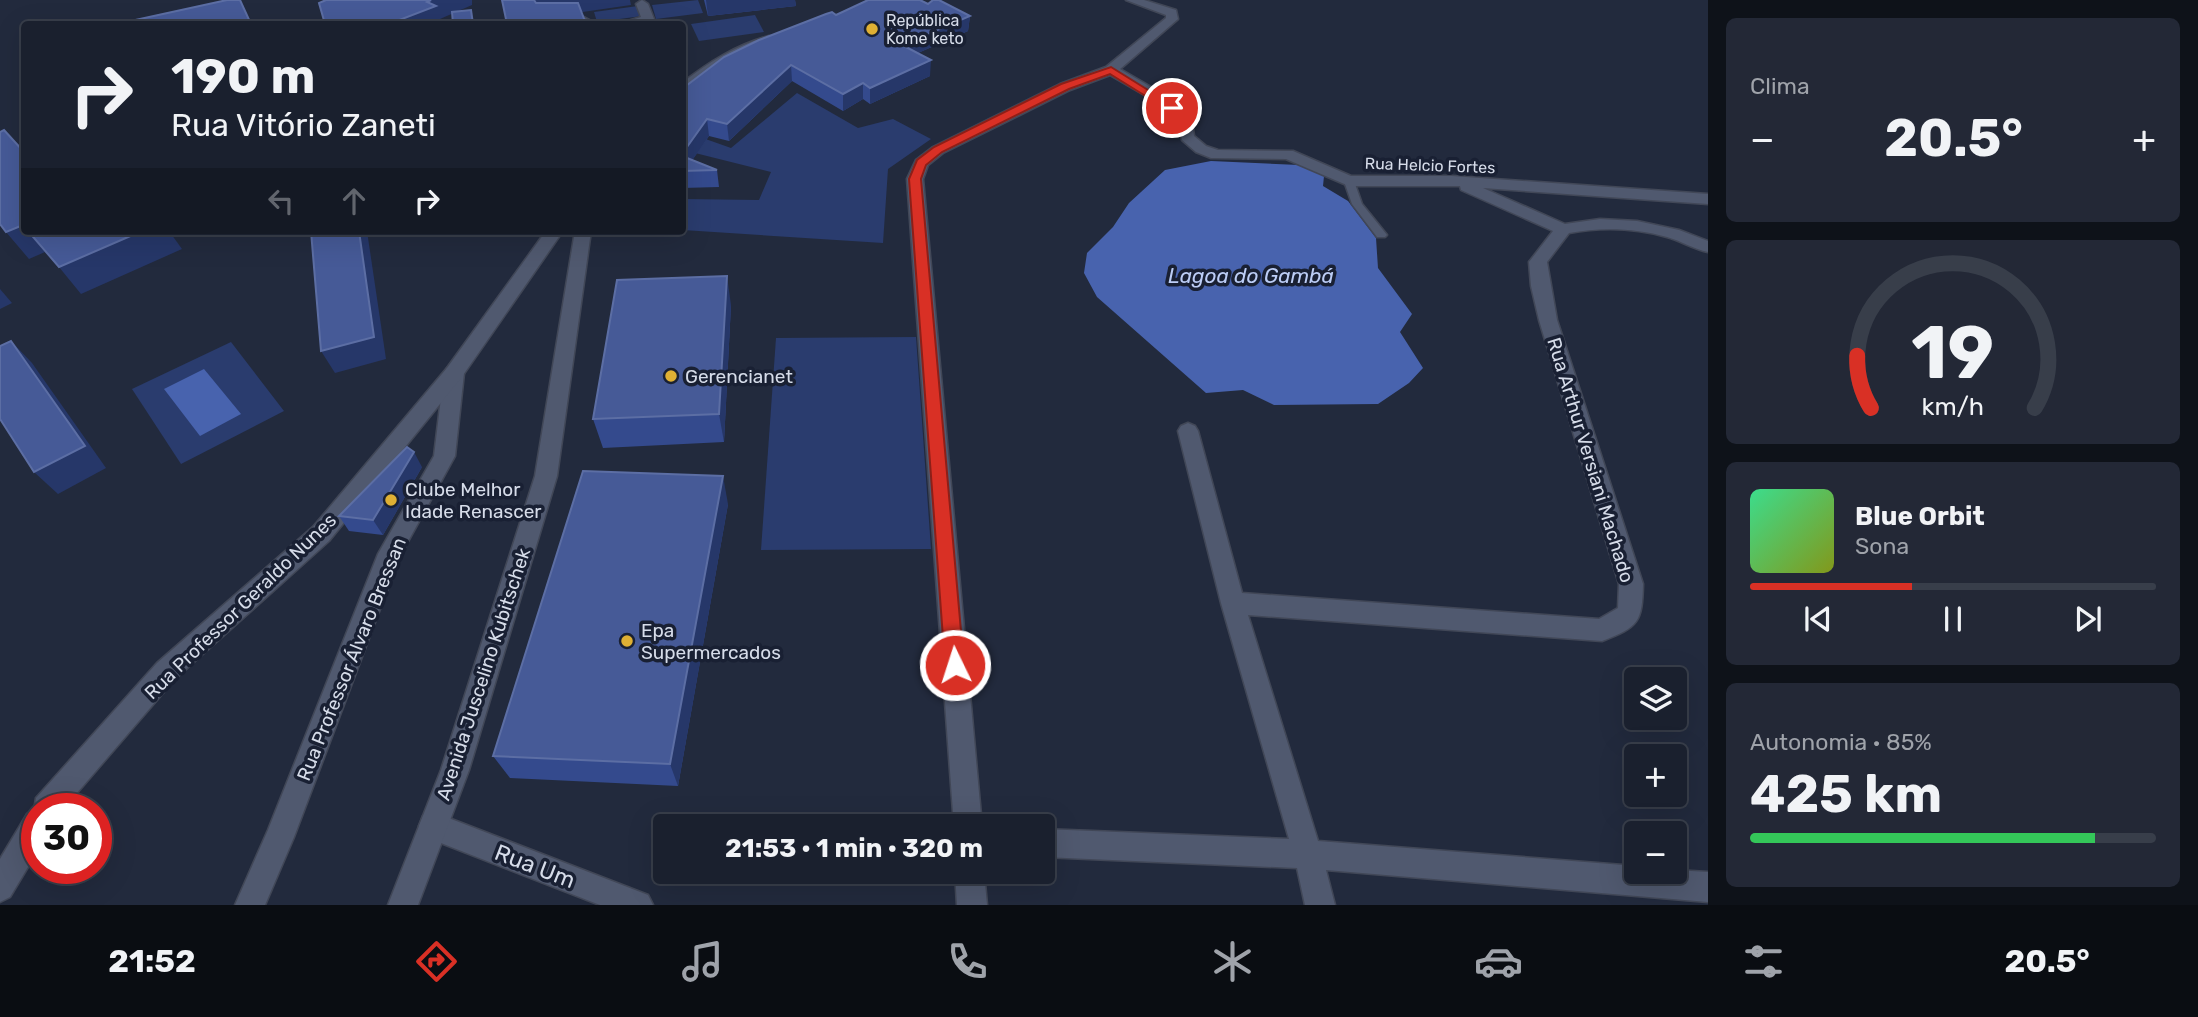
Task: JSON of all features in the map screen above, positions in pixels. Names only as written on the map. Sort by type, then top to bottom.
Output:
[{"type":"street","points":[[967,814],[915,179],[921,163],[938,150],[1065,87],[1111,70],[1172,19],[1172,13],[1160,7],[1132,0]]},
{"type":"street","points":[[642,4],[648,19],[642,21]]},
{"type":"street","points":[[567,21],[584,21]]},
{"type":"street","points":[[686,87],[712,65],[741,48],[776,38]]},
{"type":"street","name":"Rua Helcio Fortes","points":[[1111,70],[1158,97],[1186,118],[1187,137],[1201,149],[1216,155],[1288,154],[1349,181],[1452,181],[1708,199]]},
{"type":"street","points":[[1452,181],[1563,229],[1604,223],[1651,229],[1708,247]]},
{"type":"street","name":"Rua Arthur Versiani Machado","points":[[1233,603],[1602,630],[1630,614],[1631,584],[1540,286],[1538,262],[1563,229]]},
{"type":"street","name":"Rua Professor Geraldo Nunes","points":[[59,793],[166,671],[321,534],[454,373],[552,235]]},
{"type":"street","name":"Avenida Juscelino Kubitschek","points":[[403,905],[455,770],[546,476],[582,235]]},
{"type":"street","name":"Rua Professor Álvaro Bressan","points":[[250,905],[280,837],[389,554],[444,456],[454,373]]},
{"type":"street","points":[[1188,430],[1233,603],[1308,854],[1320,905]]},
{"type":"street","name":"Rua Um","points":[[433,826],[638,905]]},
{"type":"street","points":[[1055,843],[1308,854],[1708,887]]},
{"type":"street","points":[[0,887],[21,851]]},
{"type":"street","points":[[971,884],[972,905]]},
{"type":"lane","points":[[1349,181],[1357,204],[1381,234]]},
{"type":"shaded area","points":[[698,0],[703,13],[656,19],[652,5]]},
{"type":"shaded area","points":[[638,6],[642,16],[597,21],[594,12]]},
{"type":"shaded area","points":[[755,15],[764,32],[699,41],[691,24]]},
{"type":"shaded area","points":[[797,93],[858,128],[893,119],[931,139],[888,169],[883,243],[686,230],[686,199],[759,200],[771,172],[686,151],[686,132],[731,148]]},
{"type":"shaded area","points":[[916,337],[931,549],[761,550],[776,338]]},
{"type":"shaded area","points":[[231,342],[284,411],[181,464],[132,389]]},
{"type":"water","name":"Lagoa do Gambá","points":[[1211,161],[1299,165],[1324,176],[1323,186],[1348,201],[1376,238],[1378,268],[1412,314],[1400,332],[1423,368],[1409,383],[1378,404],[1274,405],[1243,390],[1206,393],[1097,297],[1084,273],[1087,253],[1113,227],[1129,203],[1165,170]]},
{"type":"water","points":[[204,369],[241,414],[200,436],[164,389]]},
{"type":"building","points":[[227,0],[240,0],[250,21],[131,21]]},
{"type":"building","points":[[326,0],[431,0],[427,2],[436,6],[397,21],[324,21],[319,3]]},
{"type":"building","points":[[502,0],[578,3],[585,21],[506,21]]},
{"type":"building","points":[[868,0],[920,0],[928,4],[939,0],[970,16],[902,45],[931,60],[870,88],[863,83],[843,94],[791,65],[727,124],[707,119],[686,148],[686,86],[724,57],[759,40],[832,12],[836,15]]},
{"type":"building","points":[[471,10],[473,21],[453,21],[452,12]]},
{"type":"building","points":[[4,130],[21,149],[21,226],[6,232],[0,224],[0,132]]},
{"type":"building","points":[[686,158],[717,170],[686,171]]},
{"type":"building","points":[[31,235],[133,235],[59,267]]},
{"type":"building","points":[[311,235],[360,235],[374,337],[321,351]]},
{"type":"building","name":"Gerencianet","points":[[727,276],[719,414],[593,419],[617,280]]},
{"type":"building","points":[[11,341],[85,446],[34,472],[0,419],[0,346]]},
{"type":"building","points":[[407,447],[414,452],[373,520],[339,516]]},
{"type":"building","name":"Epa Supermercados","points":[[583,471],[723,476],[670,764],[493,756]]},
{"type":"place","name":"República Kome keto","points":[[872,29]]},
{"type":"place","name":"Gerencianet","points":[[671,376]]},
{"type":"place","name":"Clube Melhor Idade Renascer","points":[[391,500]]},
{"type":"place","name":"Epa Supermercados","points":[[627,641]]},
{"type":"route","points":[[955,665],[915,179],[921,163],[938,150],[1065,87],[1111,70],[1172,108]]}]
